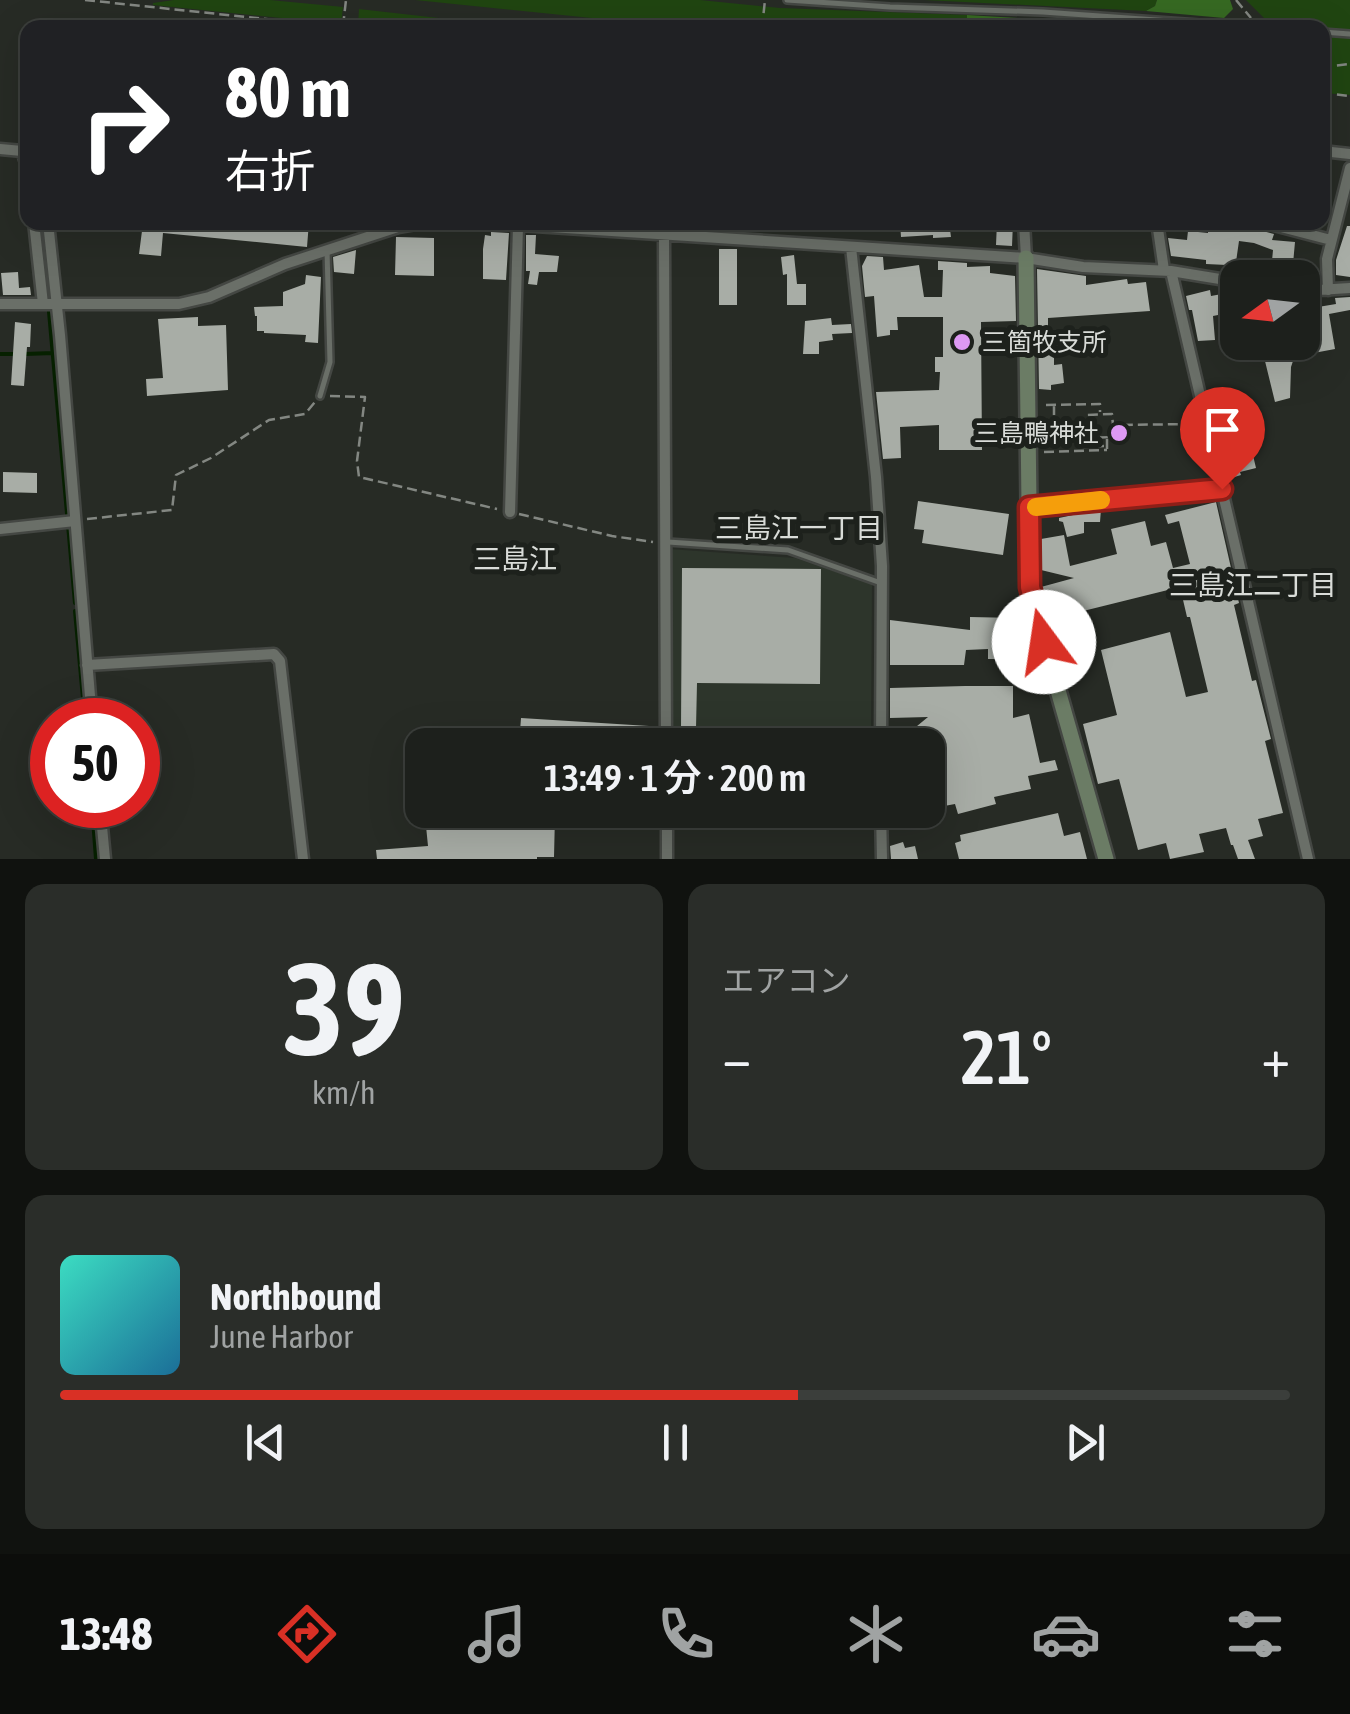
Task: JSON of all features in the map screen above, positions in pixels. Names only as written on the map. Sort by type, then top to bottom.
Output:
[{"type":"main road","points":[[1026,258],[1030,587],[1106,859]]},
{"type":"street","points":[[1328,290],[1327,260],[1350,168]]},
{"type":"street","points":[[35,230],[61,352],[90,698]]},
{"type":"street","points":[[48,230],[48,304]]},
{"type":"street","points":[[0,304],[180,304],[209,298],[285,264],[388,230]]},
{"type":"street","points":[[510,512],[518,230]]},
{"type":"street","points":[[576,230],[1026,258],[1220,279]]},
{"type":"street","points":[[1024,230],[1026,258]]},
{"type":"street","points":[[1159,230],[1308,859]]},
{"type":"street","points":[[1293,230],[1331,240]]},
{"type":"street","points":[[664,236],[666,728]]},
{"type":"street","points":[[851,247],[876,477],[882,584],[881,728]]},
{"type":"street","points":[[1320,290],[1350,288]]},
{"type":"street","points":[[0,528],[75,521]]},
{"type":"street","points":[[87,664],[274,654],[280,661],[303,859]]},
{"type":"street","points":[[102,828],[104,859]]},
{"type":"street","points":[[667,828],[668,859]]},
{"type":"street","points":[[881,828],[882,859]]},
{"type":"lane","points":[[788,0],[1166,20]]},
{"type":"lane","points":[[320,396],[330,362],[327,249]]},
{"type":"lane","points":[[1029,507],[1222,489]]},
{"type":"lane","points":[[665,542],[788,550],[882,584]]},
{"type":"path","points":[[85,0],[276,20]]},
{"type":"path","points":[[1236,0],[1253,20]]},
{"type":"path","points":[[75,521],[172,510],[176,475],[211,458],[270,420],[305,414],[320,396],[364,397],[358,477],[612,536],[665,542]]},
{"type":"path","points":[[1054,404],[1054,441]]},
{"type":"path","points":[[1046,405],[1100,404],[1100,414]]},
{"type":"path","points":[[1046,441],[1113,437],[1112,414],[1087,414],[1088,438],[1092,438]]},
{"type":"path","points":[[1113,425],[1206,426]]},
{"type":"path","points":[[1067,427],[1088,426]]},
{"type":"path","points":[[1107,438],[1107,450]]},
{"type":"path","points":[[1079,446],[1107,450]]},
{"type":"path","points":[[1028,458],[1043,452],[1107,450]]},
{"type":"shaded area","points":[[669,549],[795,558],[872,584],[871,728],[673,728]]},
{"type":"green space","points":[[270,0],[343,7],[341,20],[301,20],[153,3]]},
{"type":"green space","points":[[415,0],[700,0],[780,8],[967,15],[967,20],[611,20]]},
{"type":"green space","points":[[924,0],[1157,0],[1146,11]]},
{"type":"green space","points":[[1157,0],[1230,0],[1233,9],[1224,18],[1146,11]]},
{"type":"green space","points":[[1246,0],[1350,0],[1350,95],[1330,94],[1330,20],[1266,20]]},
{"type":"green space","points":[[359,9],[456,20],[358,20]]},
{"type":"green space","points":[[967,15],[1050,20],[967,20]]},
{"type":"building","points":[[1347,226],[1350,277],[1336,275],[1336,260]]},
{"type":"building","points":[[308,230],[307,247],[163,233],[161,256],[139,254],[142,231],[137,231]]},
{"type":"building","points":[[901,230],[950,230],[951,237],[933,235],[901,237]]},
{"type":"building","points":[[997,230],[1013,230],[1012,246],[996,245]]},
{"type":"building","points":[[1259,230],[1274,234],[1272,240],[1295,242],[1293,260],[1272,260],[1273,250],[1239,241],[1236,260],[1220,260],[1220,265],[1171,256],[1168,238],[1187,240],[1188,231]]},
{"type":"building","points":[[491,232],[509,233],[506,280],[483,279],[485,235],[491,236]]},
{"type":"building","points":[[526,235],[536,235],[535,254],[559,256],[557,272],[539,272],[537,285],[528,284]]},
{"type":"building","points":[[396,237],[434,238],[434,276],[395,275]]},
{"type":"building","points":[[719,249],[737,249],[737,305],[719,305]]},
{"type":"building","points":[[356,250],[354,274],[334,272],[333,257]]},
{"type":"building","points":[[794,255],[797,284],[806,284],[806,305],[787,305],[787,274],[783,275],[781,257]]},
{"type":"building","points":[[867,256],[883,257],[884,270],[919,265],[924,297],[942,297],[943,270],[938,270],[938,261],[967,263],[967,267],[990,266],[990,273],[1015,276],[1016,321],[981,322],[982,450],[939,450],[939,425],[900,427],[901,458],[883,459],[876,392],[939,390],[940,372],[935,372],[935,357],[943,357],[943,317],[897,317],[898,330],[877,337],[874,296],[865,297],[862,266]]},
{"type":"building","points":[[1037,269],[1086,276],[1086,285],[1127,279],[1128,284],[1146,282],[1150,311],[1048,318],[1048,344],[1054,344],[1054,365],[1062,364],[1064,383],[1051,385],[1051,390],[1039,389]]},
{"type":"building","points":[[18,272],[19,288],[30,287],[31,295],[3,295],[1,273]]},
{"type":"building","points":[[306,275],[321,277],[318,343],[305,342],[306,335],[257,331],[254,307],[283,306],[283,292],[305,284]]},
{"type":"building","points":[[1210,290],[1211,296],[1220,294],[1220,315],[1213,316],[1215,340],[1198,341],[1186,296]]},
{"type":"building","points":[[1350,297],[1350,310],[1329,314],[1335,349],[1320,352],[1320,307],[1336,304],[1335,298]]},
{"type":"building","points":[[198,317],[198,326],[226,325],[228,390],[147,396],[146,379],[163,378],[158,319]]},
{"type":"building","points":[[831,318],[832,325],[851,324],[852,333],[832,334],[833,340],[819,342],[819,354],[803,354],[805,321]]},
{"type":"building","points":[[15,322],[31,324],[24,386],[11,385]]},
{"type":"building","points":[[1265,360],[1293,360],[1290,398],[1275,402]]},
{"type":"building","points":[[1251,447],[1256,468],[1228,479],[1223,454]]},
{"type":"building","points":[[3,472],[37,473],[37,493],[3,492]]},
{"type":"building","points":[[918,501],[1009,514],[1003,555],[922,543],[924,530],[914,529]]},
{"type":"building","points":[[1216,502],[1239,603],[1234,605],[1271,739],[1265,741],[1283,813],[1258,819],[1263,836],[1248,840],[1255,859],[1238,859],[1226,828],[1199,834],[1204,852],[1170,859],[1166,843],[1138,850],[1119,779],[1098,784],[1083,724],[1117,715],[1101,650],[1170,632],[1186,697],[1208,692],[1180,587],[1059,617],[1053,595],[1044,597],[1041,587],[1074,578],[1041,570],[1041,539],[1064,535],[1070,566],[1117,554],[1111,529],[1145,521],[1151,546],[1166,542],[1173,568],[1190,564],[1179,521],[1168,524],[1165,515]]},
{"type":"building","points":[[1101,509],[1100,522],[1084,522],[1084,533],[1067,537],[1059,518]]},
{"type":"building","points":[[682,568],[821,569],[820,684],[697,683],[696,728],[681,728]]},
{"type":"building","points":[[970,617],[1020,618],[1020,627],[1028,625],[1034,656],[1023,656],[1023,649],[1004,649],[1004,659],[988,659],[988,649],[966,650],[964,665],[890,665],[890,620],[970,630]]},
{"type":"building","points":[[1013,686],[1013,718],[1029,714],[1040,763],[1055,760],[1058,770],[1028,776],[1031,789],[994,797],[996,804],[958,814],[955,804],[945,806],[945,728],[915,728],[928,717],[890,718],[890,688]]},
{"type":"building","points":[[521,718],[649,726],[649,728],[520,728]]},
{"type":"building","points":[[1058,813],[1064,836],[1080,832],[1087,859],[959,859],[955,843],[961,841],[960,835]]},
{"type":"building","points":[[426,828],[555,828],[554,857],[377,859],[376,850],[428,846]]},
{"type":"building","points":[[903,842],[905,848],[915,846],[918,859],[891,859],[890,846]]},
{"type":"waterway","points":[[42,230],[75,603]]},
{"type":"waterway","points":[[25,354],[53,353]]},
{"type":"waterway","points":[[0,354],[15,354]]},
{"type":"waterway","points":[[75,611],[83,698]]},
{"type":"waterway","points":[[94,828],[96,859]]},
{"type":"slow traffic","points":[[1036,507],[1101,500]]},
{"type":"place","name":"三箇牧支所","points":[[962,342]]},
{"type":"place","name":"三島鴨神社","points":[[1119,433]]},
{"type":"district","name":"三島江一丁目","points":[[799,528]]},
{"type":"district","name":"三島江","points":[[515,559]]},
{"type":"district","name":"三島江二丁目","points":[[1253,585]]},
{"type":"route","points":[[1044,642],[1030,587],[1029,507],[1222,489]]}]
